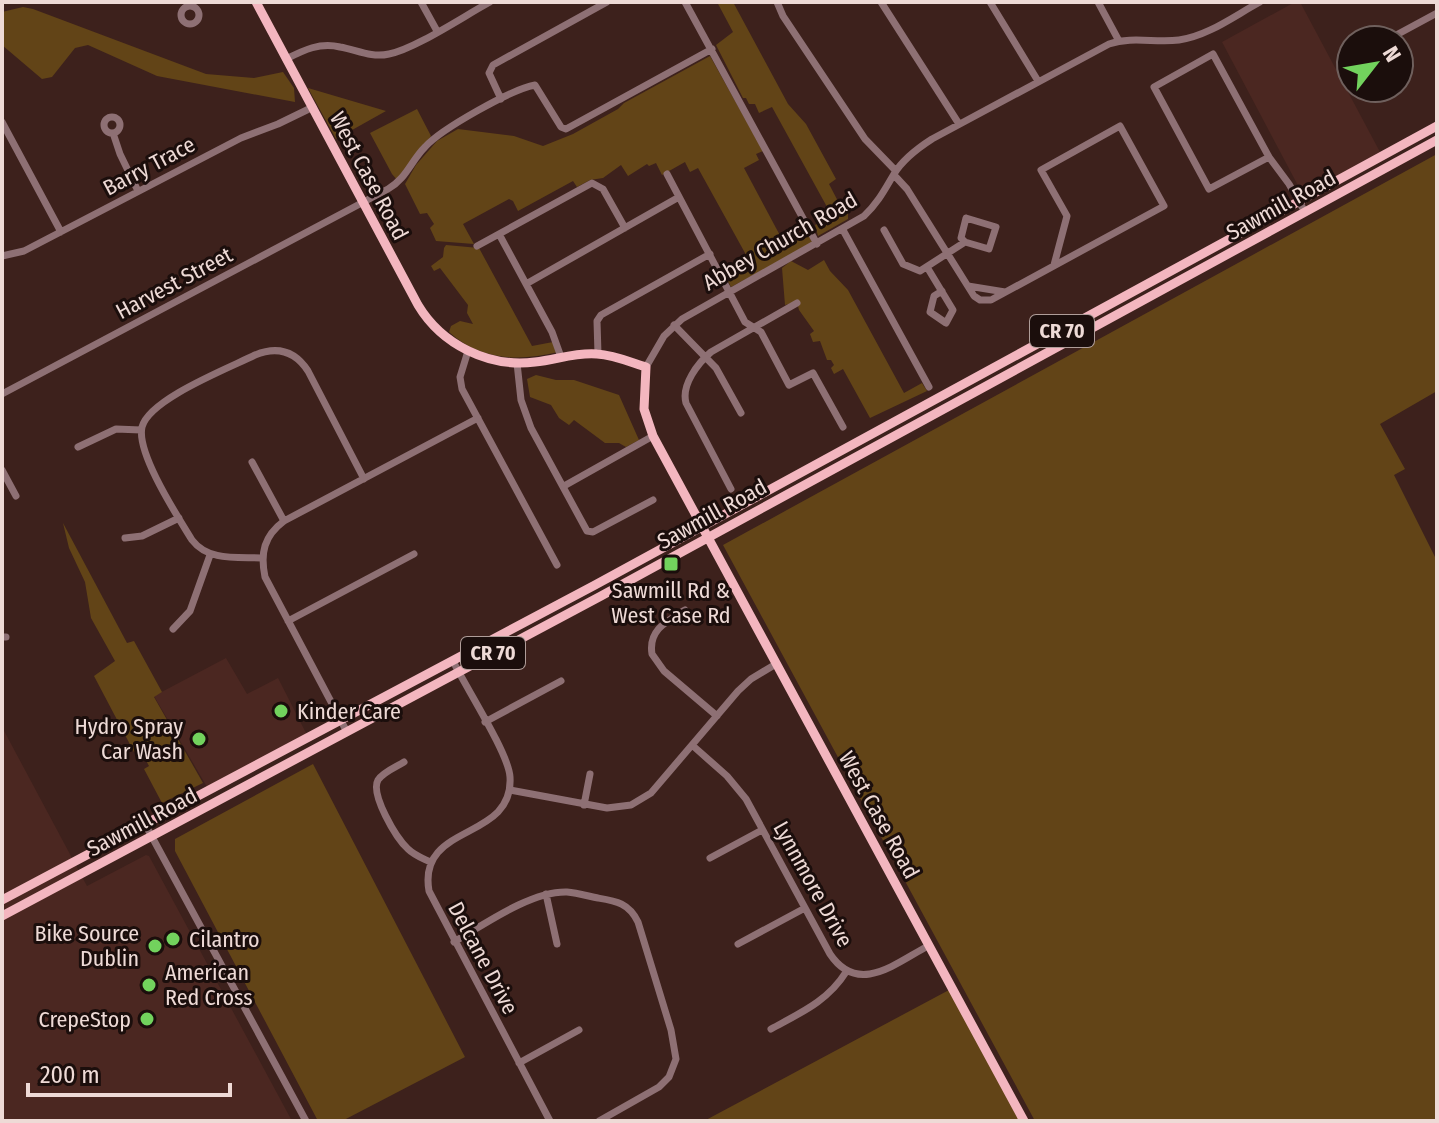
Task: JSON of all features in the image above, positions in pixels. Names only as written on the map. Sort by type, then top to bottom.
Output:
[{"type":"main road","name":"West Case Road","points":[[256,2],[427,320],[453,342],[493,360],[517,363],[598,354],[646,367]]},
{"type":"main road","name":"Sawmill Road","points":[[2,900],[453,661],[1437,126]]},
{"type":"main road","name":"Sawmill Road","points":[[2,916],[707,538],[1437,140]]},
{"type":"main road","name":"Abbey Church Road","points":[[646,367],[644,409],[653,436],[701,527]]},
{"type":"main road","name":"West Case Road","points":[[701,527],[1024,1121]]},
{"type":"street","points":[[421,2],[437,31]]},
{"type":"street","points":[[286,59],[327,45],[369,55],[390,54],[490,2]]},
{"type":"street","points":[[501,99],[489,73],[493,65],[607,2]]},
{"type":"street","points":[[685,2],[817,244]]},
{"type":"street","points":[[777,2],[783,16],[865,139],[907,189],[980,300],[991,300],[1164,206],[1120,126],[1041,170],[1067,216],[1054,265]]},
{"type":"street","points":[[881,2],[959,124]]},
{"type":"street","points":[[990,2],[1038,81]]},
{"type":"street","points":[[1098,2],[1119,41]]},
{"type":"street","name":"Abbey Church Road","points":[[646,367],[674,325],[843,230],[870,210],[895,173],[918,149],[959,124],[1097,49],[1119,41],[1182,39],[1206,32],[1250,4],[1260,2]]},
{"type":"street","points":[[1415,25],[1437,13]]},
{"type":"street","name":"Harvest Street","points":[[2,394],[399,183],[424,147],[437,136],[501,99],[535,85],[561,127],[566,129],[712,49]]},
{"type":"street","points":[[1269,157],[1209,189],[1154,87],[1213,54],[1269,157],[1305,212]]},
{"type":"street","name":"Barry Trace","points":[[2,256],[24,251],[241,138],[313,107]]},
{"type":"street","points":[[2,122],[61,232]]},
{"type":"street","points":[[113,133],[138,191]]},
{"type":"street","points":[[667,174],[745,322],[761,332],[789,385],[813,373],[843,427]]},
{"type":"street","points":[[477,246],[592,183],[603,189],[625,228]]},
{"type":"street","points":[[526,284],[679,197]]},
{"type":"street","points":[[966,218],[996,227],[989,249],[965,242],[961,238],[966,218]]},
{"type":"street","points":[[843,230],[929,387]]},
{"type":"street","points":[[884,230],[903,264],[920,271],[965,242]]},
{"type":"street","points":[[499,234],[552,332],[561,357]]},
{"type":"street","points":[[598,354],[597,321],[601,315],[710,254]]},
{"type":"street","points":[[927,267],[942,291]]},
{"type":"street","points":[[731,489],[684,399],[694,373],[706,356],[797,303]]},
{"type":"street","points":[[674,325],[706,356],[741,413]]},
{"type":"street","points":[[261,558],[210,555],[197,546],[145,453],[141,430],[155,408],[260,352],[277,350],[290,353],[308,371],[364,479]]},
{"type":"street","points":[[468,351],[460,383],[557,565]]},
{"type":"street","points":[[517,363],[525,413],[588,532],[653,500]]},
{"type":"street","points":[[347,732],[265,577],[261,558],[267,540],[284,521],[478,418]]},
{"type":"street","points":[[78,447],[116,429],[141,430]]},
{"type":"street","points":[[564,486],[653,436]]},
{"type":"street","points":[[252,462],[284,521]]},
{"type":"street","points":[[2,470],[16,496]]},
{"type":"street","points":[[125,538],[142,536],[179,518]]},
{"type":"street","points":[[288,621],[414,554]]},
{"type":"street","points":[[173,629],[186,618],[194,604],[210,555]]},
{"type":"street","points":[[685,610],[654,633],[652,654],[664,671],[717,716]]},
{"type":"street","points":[[404,762],[380,777],[376,794],[401,842],[430,862],[441,848],[492,819],[503,806],[510,790],[507,764],[453,661]]},
{"type":"street","points":[[510,790],[614,808],[641,800],[658,785],[745,685],[776,664]]},
{"type":"street","points":[[485,722],[561,681]]},
{"type":"street","name":"Lynnmore Drive","points":[[692,745],[736,786],[833,959],[846,972],[860,976],[873,974],[928,946]]},
{"type":"street","points":[[584,805],[590,774]]},
{"type":"street","points":[[145,824],[306,1121]]},
{"type":"street","points":[[710,858],[762,830]]},
{"type":"street","name":"Delcane Drive","points":[[430,862],[429,891],[550,1121]]},
{"type":"street","points":[[454,942],[546,894],[567,892],[627,906],[638,922],[676,1054],[669,1077],[659,1087],[599,1121]]},
{"type":"street","points":[[546,894],[557,944]]},
{"type":"street","points":[[738,944],[805,908]]},
{"type":"street","points":[[771,1029],[823,1000],[846,972]]},
{"type":"street","points":[[519,1063],[579,1030]]},
{"type":"shaded area","points":[[717,2],[733,2],[788,104],[806,124],[836,179],[829,184],[841,207],[848,213],[848,219],[818,236],[815,225],[832,216],[772,107],[759,113],[755,104],[749,104],[743,98],[716,45],[733,32]]},
{"type":"shaded area","points":[[1300,2],[1335,68],[1335,104],[1354,104],[1380,152],[1303,195],[1222,42]]},
{"type":"shaded area","points":[[23,7],[206,74],[254,78],[283,72],[294,88],[295,102],[157,76],[88,45],[75,48],[52,77],[42,79],[2,45],[2,12]]},
{"type":"shaded area","points":[[710,56],[763,151],[756,154],[759,160],[744,168],[784,243],[807,231],[813,243],[731,287],[726,277],[750,262],[698,168],[690,172],[685,162],[662,175],[656,163],[647,164],[628,176],[621,165],[603,178],[577,187],[573,181],[518,211],[509,199],[463,224],[474,244],[436,241],[430,228],[434,224],[427,213],[420,214],[405,184],[416,165],[437,141],[458,129],[514,136],[543,146],[573,134]]},
{"type":"shaded area","points":[[308,88],[386,111],[336,139]]},
{"type":"shaded area","points":[[417,109],[431,136],[398,181],[370,133]]},
{"type":"shaded area","points":[[1437,154],[1437,391],[1380,424],[1405,469],[1394,475],[1437,561],[1437,1121],[1035,1121],[723,545]]},
{"type":"shaded area","points":[[446,245],[479,248],[532,346],[553,342],[558,352],[528,357],[500,356],[473,348],[449,332],[451,326],[460,321],[473,324],[467,313],[468,305],[440,268],[434,271],[431,266],[443,257]]},
{"type":"shaded area","points":[[824,260],[848,290],[904,393],[922,383],[927,391],[870,418],[843,369],[834,374],[831,368],[834,365],[827,360],[820,341],[813,342],[810,334],[814,331],[797,302],[785,305],[782,268],[791,261],[808,270]]},
{"type":"shaded area","points":[[536,375],[574,380],[619,395],[639,440],[626,447],[619,443],[605,443],[574,420],[569,425],[559,418],[551,405],[530,397],[527,379]]},
{"type":"shaded area","points":[[63,523],[127,643],[134,641],[162,692],[154,697],[203,783],[162,803],[144,769],[149,766],[140,749],[134,752],[94,676],[115,661],[91,618],[85,582],[69,548]]},
{"type":"shaded area","points":[[226,658],[247,694],[278,678],[307,735],[207,787],[154,696]]},
{"type":"shaded area","points":[[2,727],[87,886],[149,856],[292,1121],[2,1121]]},
{"type":"shaded area","points":[[313,764],[465,1057],[342,1121],[318,1121],[175,851],[175,839]]},
{"type":"shaded area","points":[[949,990],[1021,1121],[704,1121]]},
{"type":"place","name":"Sawmill Rd & West Case Rd","points":[[671,564]]},
{"type":"place","name":"Kinder Care","points":[[281,711]]},
{"type":"place","name":"Hydro Spray Car Wash","points":[[199,739]]},
{"type":"place","name":"Cilantro","points":[[173,939]]},
{"type":"place","name":"Bike Source Dublin","points":[[155,946]]},
{"type":"place","name":"American Red Cross","points":[[149,985]]},
{"type":"place","name":"CrepeStop","points":[[147,1019]]}]
